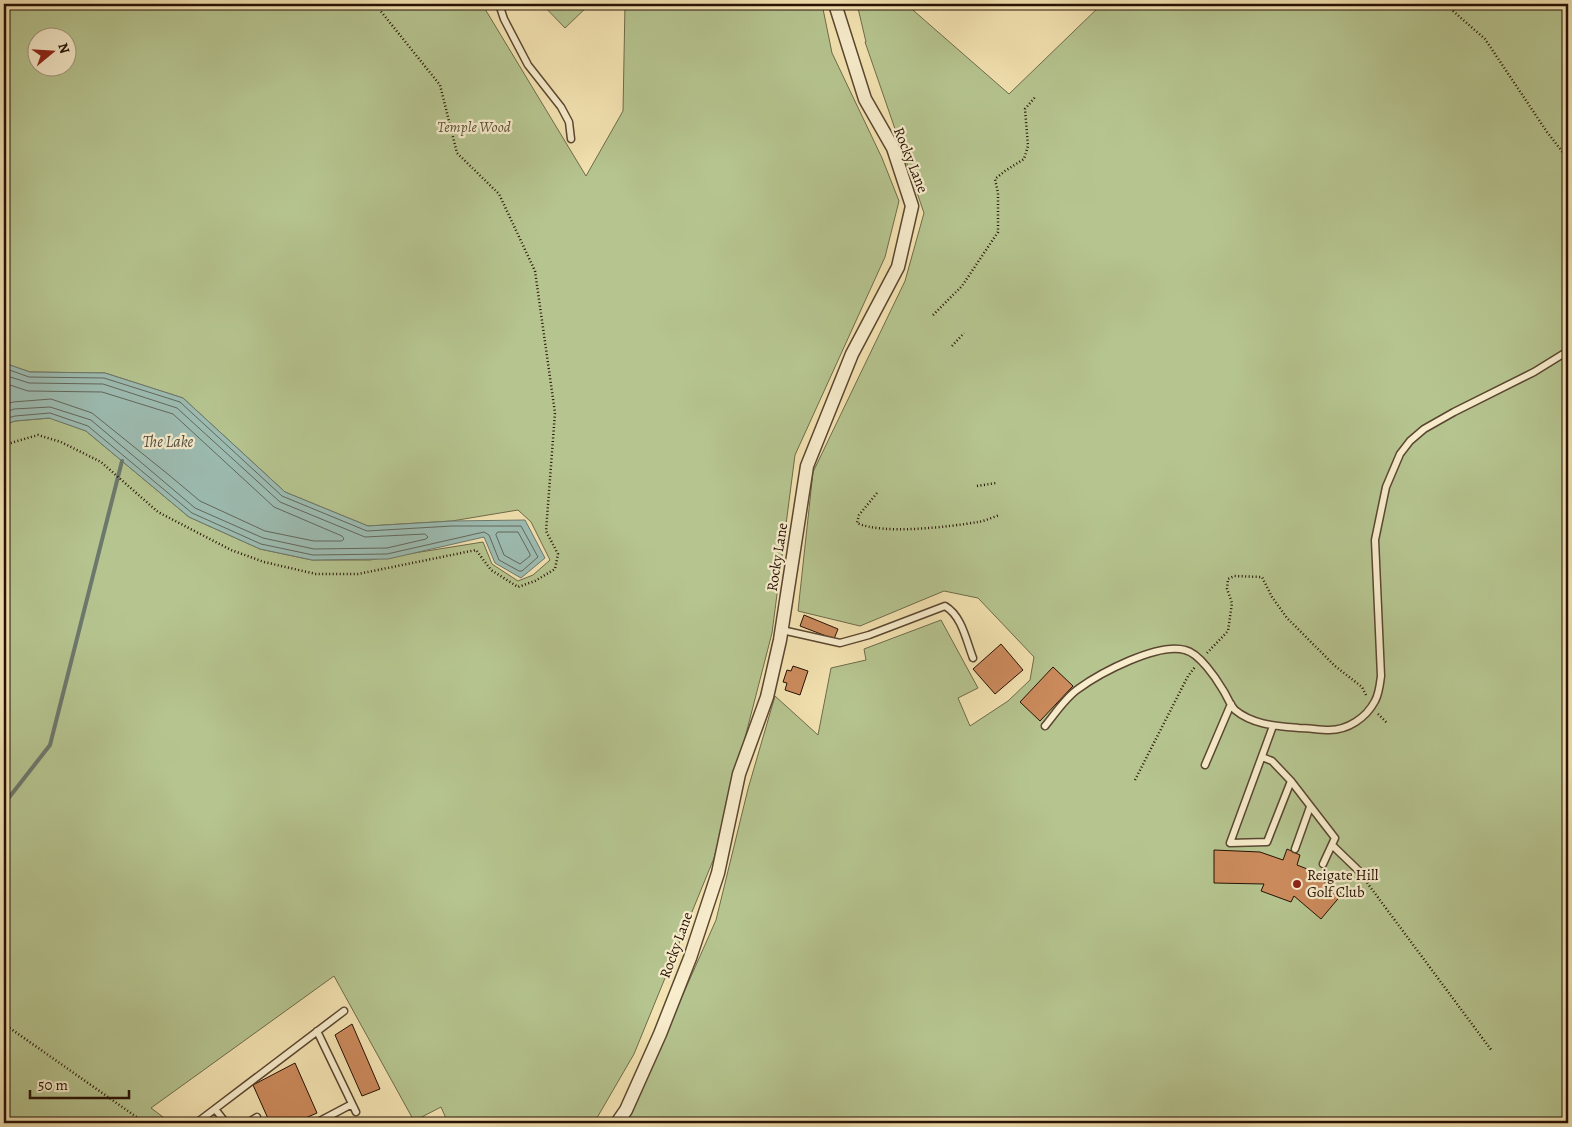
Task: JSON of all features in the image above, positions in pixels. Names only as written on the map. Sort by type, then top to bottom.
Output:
[{"type":"street","name":"Rocky Lane","points":[[617,1123],[626,1110],[660,1034],[690,958],[718,873],[739,774],[767,698],[782,630],[807,466],[852,354],[898,268],[912,206],[893,148],[865,99],[835,4]]},
{"type":"lane","points":[[500,4],[504,19],[528,66],[561,107],[569,122],[571,140]]},
{"type":"lane","points":[[1045,726],[1076,690],[1121,664],[1168,647],[1187,650],[1200,661],[1218,680],[1234,709],[1254,721],[1273,726],[1330,730],[1346,728],[1358,721],[1372,707],[1379,691],[1381,676],[1375,540],[1386,487],[1400,454],[1410,441],[1424,429],[1534,372],[1568,352]]},
{"type":"lane","points":[[782,630],[840,643],[869,635],[945,606],[953,610],[958,618],[973,658]]},
{"type":"lane","points":[[1204,765],[1231,704]]},
{"type":"lane","points":[[1273,726],[1230,844],[1267,842],[1291,781]]},
{"type":"lane","points":[[1262,758],[1272,761],[1291,781],[1335,838],[1324,864]]},
{"type":"lane","points":[[1295,849],[1310,807]]},
{"type":"lane","points":[[1332,845],[1360,872]]},
{"type":"lane","points":[[201,1123],[199,1121],[344,1011]]},
{"type":"lane","points":[[317,1031],[356,1112]]},
{"type":"lane","points":[[316,1123],[352,1104]]},
{"type":"lane","points":[[215,1109],[226,1123]]},
{"type":"lane","points":[[247,1123],[257,1117]]},
{"type":"path","points":[[4,445],[38,435],[61,442],[101,462],[158,512],[231,550],[264,562],[316,574],[358,574],[476,550],[491,570],[518,587],[535,581],[555,569],[558,554],[546,531],[554,413],[535,271],[500,194],[457,153],[440,85],[375,4]]},
{"type":"path","points":[[1445,4],[1484,40],[1547,132],[1568,159]]},
{"type":"path","points":[[933,315],[962,286],[998,232],[998,194],[995,179],[1024,159],[1028,146],[1025,109],[1036,96]]},
{"type":"path","points":[[952,346],[964,333]]},
{"type":"path","points":[[977,486],[996,483]]},
{"type":"path","points":[[877,493],[858,515],[857,523],[866,527],[904,529],[979,522],[1000,515]]},
{"type":"path","points":[[1135,780],[1188,676],[1228,631],[1232,603],[1227,589],[1228,579],[1234,576],[1262,577],[1272,597],[1287,618],[1336,666],[1362,687],[1372,707],[1387,723]]},
{"type":"path","points":[[1360,872],[1492,1052]]},
{"type":"path","points":[[4,1024],[145,1123]]},
{"type":"green space","name":"Temple Wood","points":[[4,4],[482,4],[586,176],[623,111],[625,4],[822,4],[832,53],[882,158],[899,201],[885,257],[795,455],[772,633],[714,858],[634,1054],[594,1123],[448,1123],[441,1107],[414,1121],[334,976],[151,1108],[171,1123],[4,1123],[4,425],[15,421],[50,418],[86,431],[189,517],[260,549],[312,560],[370,560],[483,542],[492,564],[518,581],[533,575],[550,560],[531,522],[518,510],[452,521],[368,526],[285,492],[183,398],[105,373],[30,372],[4,363]]},
{"type":"green space","points":[[542,4],[590,4],[565,28]]},
{"type":"green space","name":"Reigate Hill Golf Club","points":[[857,4],[906,4],[1009,94],[1102,4],[1568,4],[1568,1123],[626,1123],[716,920],[748,789],[775,696],[818,735],[831,668],[866,660],[864,649],[941,620],[978,688],[958,698],[970,726],[1008,701],[1030,680],[1034,657],[978,598],[944,591],[860,626],[798,611],[813,472],[905,281],[924,213],[865,42]]},
{"type":"water","name":"The Lake","points":[[4,363],[30,372],[105,373],[183,398],[285,492],[368,526],[452,521],[525,520],[545,558],[521,578],[495,563],[484,537],[388,559],[312,560],[260,549],[189,517],[86,431],[49,418],[15,421],[4,425]]},
{"type":"building","points":[[804,615],[838,629],[834,639],[800,626]]},
{"type":"building","points":[[1001,644],[1023,670],[995,694],[973,669]]},
{"type":"building","points":[[793,666],[808,671],[800,695],[785,690],[787,683],[783,682],[787,670],[791,671]]},
{"type":"building","points":[[1053,667],[1073,686],[1040,721],[1020,702]]},
{"type":"building","name":"Reigate Hill Golf Club","points":[[1287,849],[1300,855],[1297,865],[1320,874],[1318,880],[1330,884],[1342,894],[1321,919],[1294,896],[1291,902],[1261,891],[1264,884],[1214,883],[1214,850],[1260,852],[1283,860]]},
{"type":"building","points":[[352,1024],[380,1089],[362,1096],[335,1035]]},
{"type":"building","points":[[295,1063],[317,1113],[294,1123],[270,1123],[253,1085]]},
{"type":"waterway","points":[[4,804],[50,745],[122,461]]},
{"type":"place","name":"Reigate Hill Golf Club","points":[[1297,884]]}]
